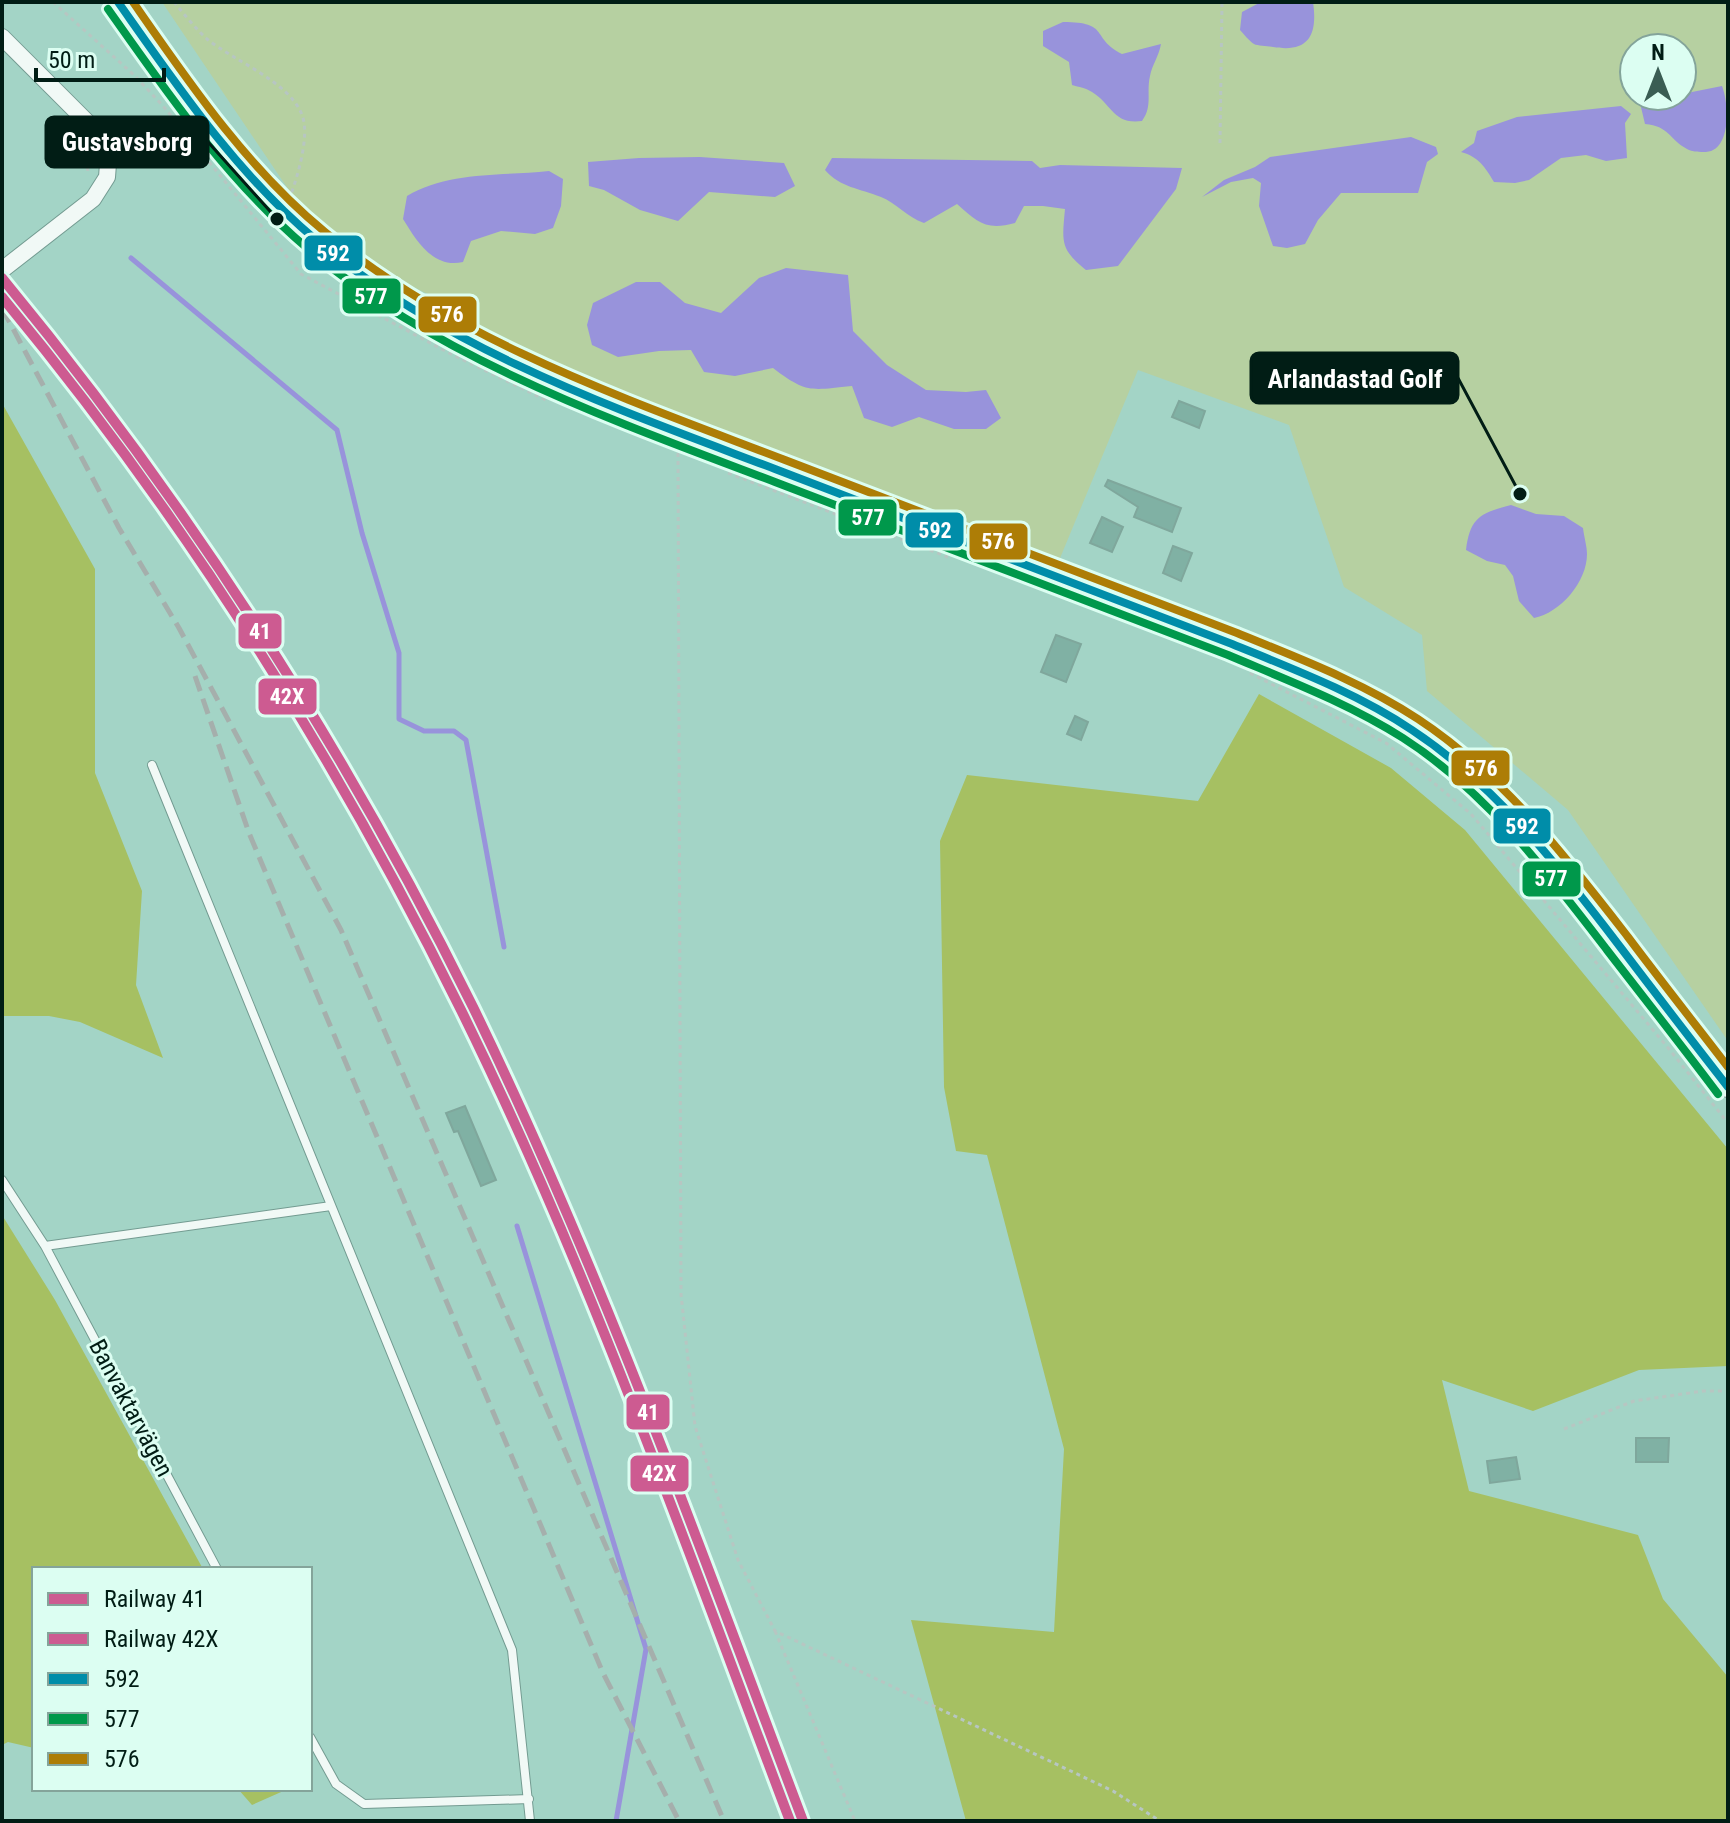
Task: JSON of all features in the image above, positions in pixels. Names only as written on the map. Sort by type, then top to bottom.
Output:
[{"type":"street","points":[[118,2],[215,138],[284,212],[355,271],[422,313],[584,396],[1324,682],[1379,709],[1431,742],[1489,790],[1540,844],[1728,1087]]},
{"type":"street","points":[[2,37],[99,134],[108,164],[107,177],[93,199],[2,270]]},
{"type":"lane","points":[[152,765],[512,1650],[530,1821]]},
{"type":"lane","name":"Banvaktarvägen","points":[[2,1180],[45,1246],[216,1567]]},
{"type":"lane","points":[[45,1246],[331,1206]]},
{"type":"lane","points":[[312,1741],[336,1784],[364,1804],[529,1799]]},
{"type":"path","points":[[53,2],[134,75],[163,106],[301,274],[451,354],[546,400]]},
{"type":"path","points":[[174,2],[205,37],[283,89],[302,115],[304,135],[298,174],[284,212]]},
{"type":"path","points":[[1220,143],[1222,2]]},
{"type":"path","points":[[87,155],[87,179]]},
{"type":"path","points":[[683,434],[678,454],[681,1294],[695,1426],[738,1560],[775,1631],[855,1821]]},
{"type":"path","points":[[721,470],[952,559]]},
{"type":"path","points":[[1241,669],[1386,743],[1471,814],[1728,1123]]},
{"type":"path","points":[[1564,1429],[1634,1401],[1703,1391],[1728,1391]]},
{"type":"path","points":[[775,1631],[1113,1791],[1160,1821]]},
{"type":"green space","points":[[162,2],[1728,2],[1728,1041],[1568,810],[1427,691],[1422,635],[1344,587],[1289,425],[1138,370],[1058,563],[613,396],[502,344],[432,296],[379,271],[307,217]]},
{"type":"green space","points":[[2,403],[95,569],[95,773],[142,891],[136,985],[163,1058],[80,1022],[49,1016],[2,1016]]},
{"type":"green space","points":[[1259,694],[1391,768],[1465,830],[1728,1149],[1728,1366],[1639,1370],[1533,1411],[1442,1380],[1469,1491],[1638,1535],[1663,1599],[1728,1677],[1728,1821],[966,1821],[911,1620],[1054,1632],[1064,1449],[987,1155],[956,1151],[944,1087],[940,841],[967,775],[1198,801]]},
{"type":"green space","points":[[2,1215],[55,1300],[202,1567],[32,1567],[32,1748],[8,1742],[2,1745]]},
{"type":"green space","points":[[240,1791],[284,1791],[252,1805]]},
{"type":"shaded area","points":[[1261,2],[1313,2],[1314,24],[1308,40],[1285,48],[1252,43],[1240,30],[1242,12]]},
{"type":"shaded area","points":[[1063,22],[1094,28],[1112,48],[1122,54],[1161,44],[1151,72],[1148,105],[1142,121],[1119,117],[1092,92],[1072,85],[1069,62],[1043,46],[1043,31]]},
{"type":"shaded area","points":[[1722,86],[1725,95],[1727,116],[1724,136],[1714,150],[1689,150],[1664,130],[1645,124],[1642,112],[1698,112],[1698,91]]},
{"type":"shaded area","points":[[1618,106],[1618,112],[1631,114],[1625,123],[1627,158],[1606,161],[1586,155],[1561,158],[1529,180],[1494,182],[1481,163],[1461,152],[1474,143],[1477,131],[1517,117]]},
{"type":"shaded area","points":[[1411,137],[1436,147],[1438,154],[1427,162],[1418,193],[1341,193],[1318,220],[1305,244],[1287,248],[1273,246],[1259,206],[1261,183],[1253,178],[1231,182],[1202,197],[1224,180],[1270,157]]},
{"type":"shaded area","points":[[700,157],[784,163],[795,186],[775,197],[709,192],[678,221],[640,210],[604,190],[589,186],[588,162]]},
{"type":"shaded area","points":[[832,158],[1032,161],[1040,168],[1060,165],[1182,168],[1176,189],[1118,266],[1086,270],[1067,250],[1063,230],[1065,209],[1024,206],[1015,223],[997,226],[976,220],[957,204],[924,223],[886,200],[837,181],[825,170]]},
{"type":"shaded area","points":[[549,171],[563,179],[561,206],[553,228],[535,234],[501,231],[471,241],[463,262],[452,263],[434,257],[420,244],[403,219],[407,196],[440,182]]},
{"type":"shaded area","points":[[786,268],[848,275],[853,331],[887,365],[926,390],[986,390],[1001,418],[986,429],[954,429],[919,417],[892,427],[864,418],[852,386],[810,388],[773,368],[735,376],[704,372],[691,350],[618,357],[592,345],[587,325],[593,303],[636,282],[660,282],[685,303],[721,313],[759,278]]},
{"type":"shaded area","points":[[1511,505],[1536,514],[1564,516],[1583,528],[1586,565],[1577,585],[1553,610],[1534,618],[1519,601],[1513,576],[1505,565],[1487,561],[1466,550],[1470,530],[1479,518]]},
{"type":"building","points":[[1179,401],[1205,411],[1199,428],[1172,417]]},
{"type":"building","points":[[1108,480],[1181,508],[1172,532],[1134,517],[1138,507],[1105,486]]},
{"type":"building","points":[[1102,517],[1123,527],[1112,552],[1090,543]]},
{"type":"building","points":[[1173,546],[1192,553],[1181,581],[1163,573]]},
{"type":"building","points":[[1056,635],[1081,644],[1066,682],[1041,672]]},
{"type":"building","points":[[1075,716],[1088,722],[1081,740],[1067,734]]},
{"type":"building","points":[[465,1106],[496,1180],[481,1186],[458,1131],[454,1132],[446,1113]]},
{"type":"building","points":[[1636,1438],[1669,1438],[1668,1462],[1636,1462]]},
{"type":"building","points":[[1516,1457],[1520,1479],[1490,1483],[1487,1461]]},
{"type":"waterway","points":[[131,258],[337,430],[362,533],[399,653],[399,719],[424,731],[454,731],[466,740],[504,947]]},
{"type":"waterway","points":[[517,1226],[646,1649],[616,1821]]},
{"type":"railway","points":[[2,308],[119,528],[179,628],[341,930],[724,1821]]},
{"type":"railway","points":[[195,676],[249,833],[603,1673],[679,1821]]},
{"type":"rail line","name":"41","points":[[2,278],[70,363],[198,538],[316,721],[424,910],[520,1106],[607,1308],[803,1821]]},
{"type":"rail line","name":"42X","points":[[2,297],[132,464],[193,551],[308,730],[413,916],[508,1109],[595,1310],[790,1821]]},
{"type":"transit line","name":"592","points":[[118,2],[210,128],[287,214],[367,279],[421,314],[536,374],[595,399],[1232,644],[1347,693],[1412,730],[1472,776],[1526,830],[1575,888],[1728,1087]]},
{"type":"transit line","name":"576","points":[[133,2],[198,94],[270,181],[325,232],[376,271],[431,305],[487,336],[605,390],[1237,633],[1352,682],[1418,719],[1478,765],[1532,819],[1605,907],[1728,1067]]},
{"type":"transit line","name":"577","points":[[108,9],[200,135],[278,222],[358,287],[413,323],[471,355],[592,411],[1228,655],[1339,703],[1403,738],[1462,783],[1514,835],[1562,892],[1718,1094]]},
{"type":"place","name":"Gustavsborg","points":[[277,219]]},
{"type":"place","name":"Arlandastad Golf","points":[[1520,494]]}]
